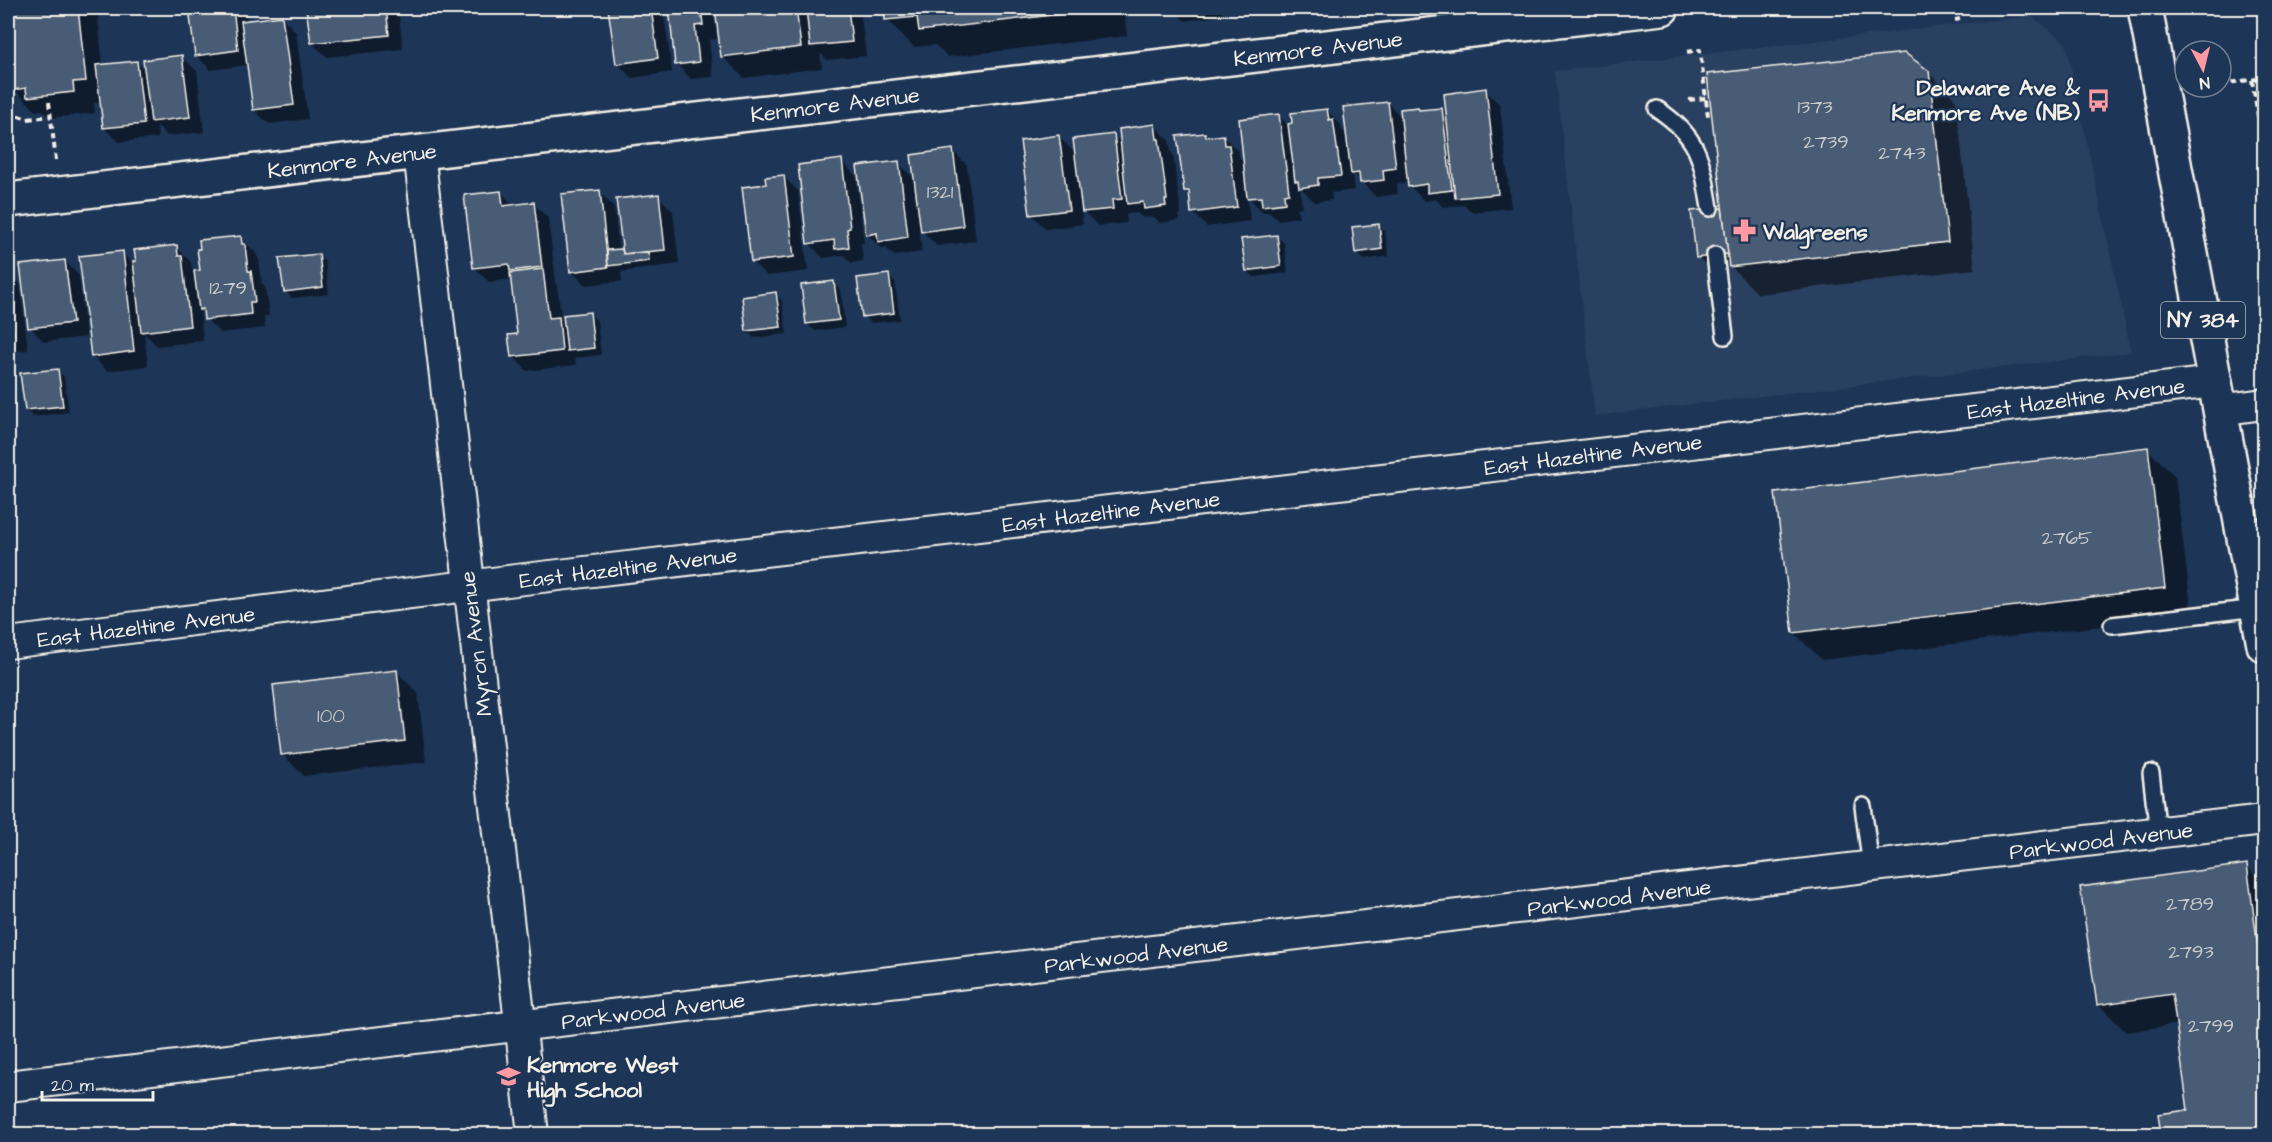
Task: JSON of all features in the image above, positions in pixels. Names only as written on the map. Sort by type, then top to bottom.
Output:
[{"type":"main road","name":"Kenmore Avenue","points":[[8,200],[1662,8]]},
{"type":"main road","name":"NY 384","points":[[2145,8],[2265,645]]},
{"type":"street","name":"Myron Avenue","points":[[419,153],[533,1134]]},
{"type":"street","name":"East Hazeltine Avenue","points":[[8,643],[468,586],[2217,396],[2265,404]]},
{"type":"street","name":"Parkwood Avenue","points":[[8,1086],[2265,820]]},
{"type":"lane","points":[[1657,109],[1674,120],[1689,136],[1704,175],[1710,208]]},
{"type":"lane","points":[[1715,255],[1725,336]]},
{"type":"lane","points":[[2112,625],[2257,608]]},
{"type":"lane","points":[[2151,773],[2158,833]]},
{"type":"lane","points":[[1863,806],[1871,867]]},
{"type":"path","points":[[1687,52],[1700,50],[1708,117]]},
{"type":"path","points":[[2233,82],[2265,78]]},
{"type":"path","points":[[2252,80],[2258,116],[2265,129]]},
{"type":"path","points":[[1688,100],[1706,98]]},
{"type":"path","points":[[49,102],[57,168]]},
{"type":"path","points":[[8,112],[27,119],[51,116]]},
{"type":"shaded area","points":[[2031,16],[2066,43],[2131,352],[1595,416],[1555,71]]},
{"type":"building","points":[[8,8],[78,8],[86,81],[73,82],[74,92],[27,97],[26,88],[13,90],[8,44]]},
{"type":"building","points":[[189,8],[233,8],[238,50],[195,56]]},
{"type":"building","points":[[306,8],[386,8],[389,35],[311,43]]},
{"type":"building","points":[[608,8],[651,8],[658,58],[616,64]]},
{"type":"building","points":[[669,8],[701,8],[703,25],[695,26],[699,62],[675,65]]},
{"type":"building","points":[[715,8],[796,8],[801,47],[721,57]]},
{"type":"building","points":[[806,8],[848,8],[852,42],[810,46]]},
{"type":"building","points":[[884,8],[1101,9],[919,31],[917,17],[885,20]]},
{"type":"building","points":[[282,16],[294,105],[253,110],[241,21]]},
{"type":"building","name":"Walgreens","points":[[1905,53],[1929,71],[1948,242],[1729,267],[1707,74]]},
{"type":"building","points":[[182,55],[190,117],[151,122],[143,60]]},
{"type":"building","points":[[137,61],[144,124],[103,128],[96,65]]},
{"type":"building","points":[[1486,88],[1498,194],[1455,198],[1444,94]]},
{"type":"building","points":[[1388,102],[1396,168],[1383,170],[1384,180],[1360,183],[1359,173],[1351,174],[1343,107]]},
{"type":"building","points":[[1418,107],[1419,110],[1442,108],[1452,190],[1427,193],[1427,184],[1408,187],[1400,109]]},
{"type":"building","points":[[1327,109],[1329,120],[1333,119],[1341,176],[1318,178],[1318,185],[1299,188],[1298,181],[1295,181],[1288,124],[1292,123],[1291,113]]},
{"type":"building","points":[[1279,114],[1289,193],[1284,194],[1285,203],[1262,206],[1261,197],[1247,198],[1239,119]]},
{"type":"building","points":[[1155,124],[1167,200],[1165,200],[1166,206],[1144,209],[1143,202],[1127,204],[1119,129]]},
{"type":"building","points":[[1205,133],[1206,137],[1224,135],[1225,145],[1229,145],[1237,207],[1191,213],[1189,191],[1184,191],[1177,136]]},
{"type":"building","points":[[1114,134],[1122,199],[1112,200],[1113,209],[1082,212],[1073,139]]},
{"type":"building","points":[[1059,135],[1069,210],[1030,215],[1020,141]]},
{"type":"building","points":[[953,149],[963,226],[921,232],[911,155]]},
{"type":"building","points":[[842,159],[850,228],[847,229],[849,247],[835,249],[834,240],[807,244],[798,165]]},
{"type":"building","points":[[899,161],[908,237],[878,242],[877,233],[866,235],[857,166]]},
{"type":"building","points":[[784,175],[794,257],[751,262],[742,187],[766,184],[765,177]]},
{"type":"building","points":[[600,190],[608,267],[570,272],[561,194]]},
{"type":"building","points":[[501,191],[503,206],[534,202],[542,267],[510,271],[509,264],[473,268],[464,195]]},
{"type":"building","points":[[659,194],[665,250],[623,254],[616,199]]},
{"type":"building","points":[[1722,208],[1728,254],[1696,258],[1691,211]]},
{"type":"building","points":[[1379,224],[1382,249],[1355,253],[1352,227]]},
{"type":"building","points":[[1277,235],[1281,266],[1246,271],[1241,239]]},
{"type":"building","points":[[241,236],[242,244],[245,244],[248,271],[251,271],[255,302],[250,302],[251,314],[204,320],[203,309],[199,310],[194,271],[200,270],[197,249],[200,249],[199,240]]},
{"type":"building","points":[[177,245],[178,256],[182,256],[190,326],[141,332],[133,261],[136,261],[134,250]]},
{"type":"building","points":[[622,249],[623,254],[648,252],[649,261],[608,266],[607,250]]},
{"type":"building","points":[[123,251],[134,351],[91,357],[79,256]]},
{"type":"building","points":[[319,254],[323,287],[284,292],[279,258]]},
{"type":"building","points":[[65,260],[73,323],[28,328],[20,265]]},
{"type":"building","points":[[543,269],[549,318],[559,317],[562,351],[511,357],[508,335],[517,334],[510,273]]},
{"type":"building","points":[[889,274],[894,313],[862,317],[857,278]]},
{"type":"building","points":[[8,280],[14,335],[8,336]]},
{"type":"building","points":[[834,281],[839,320],[806,324],[801,285]]},
{"type":"building","points":[[776,292],[781,327],[746,331],[742,297]]},
{"type":"building","points":[[590,312],[594,348],[567,351],[563,315]]},
{"type":"building","points":[[58,369],[63,406],[25,410],[20,373]]},
{"type":"building","points":[[2148,447],[2165,588],[1793,633],[1775,493]]},
{"type":"building","points":[[397,670],[405,741],[281,755],[273,685]]},
{"type":"building","points":[[2247,864],[2264,993],[2264,1134],[2161,1134],[2158,1114],[2188,1110],[2172,994],[2097,1005],[2080,887]]},
{"type":"place","name":"Delaware Ave & Kenmore Ave (NB)","points":[[2098,100]]},
{"type":"place","name":"Walgreens","points":[[1745,231]]},
{"type":"place","name":"Kenmore West High School","points":[[509,1077]]}]
